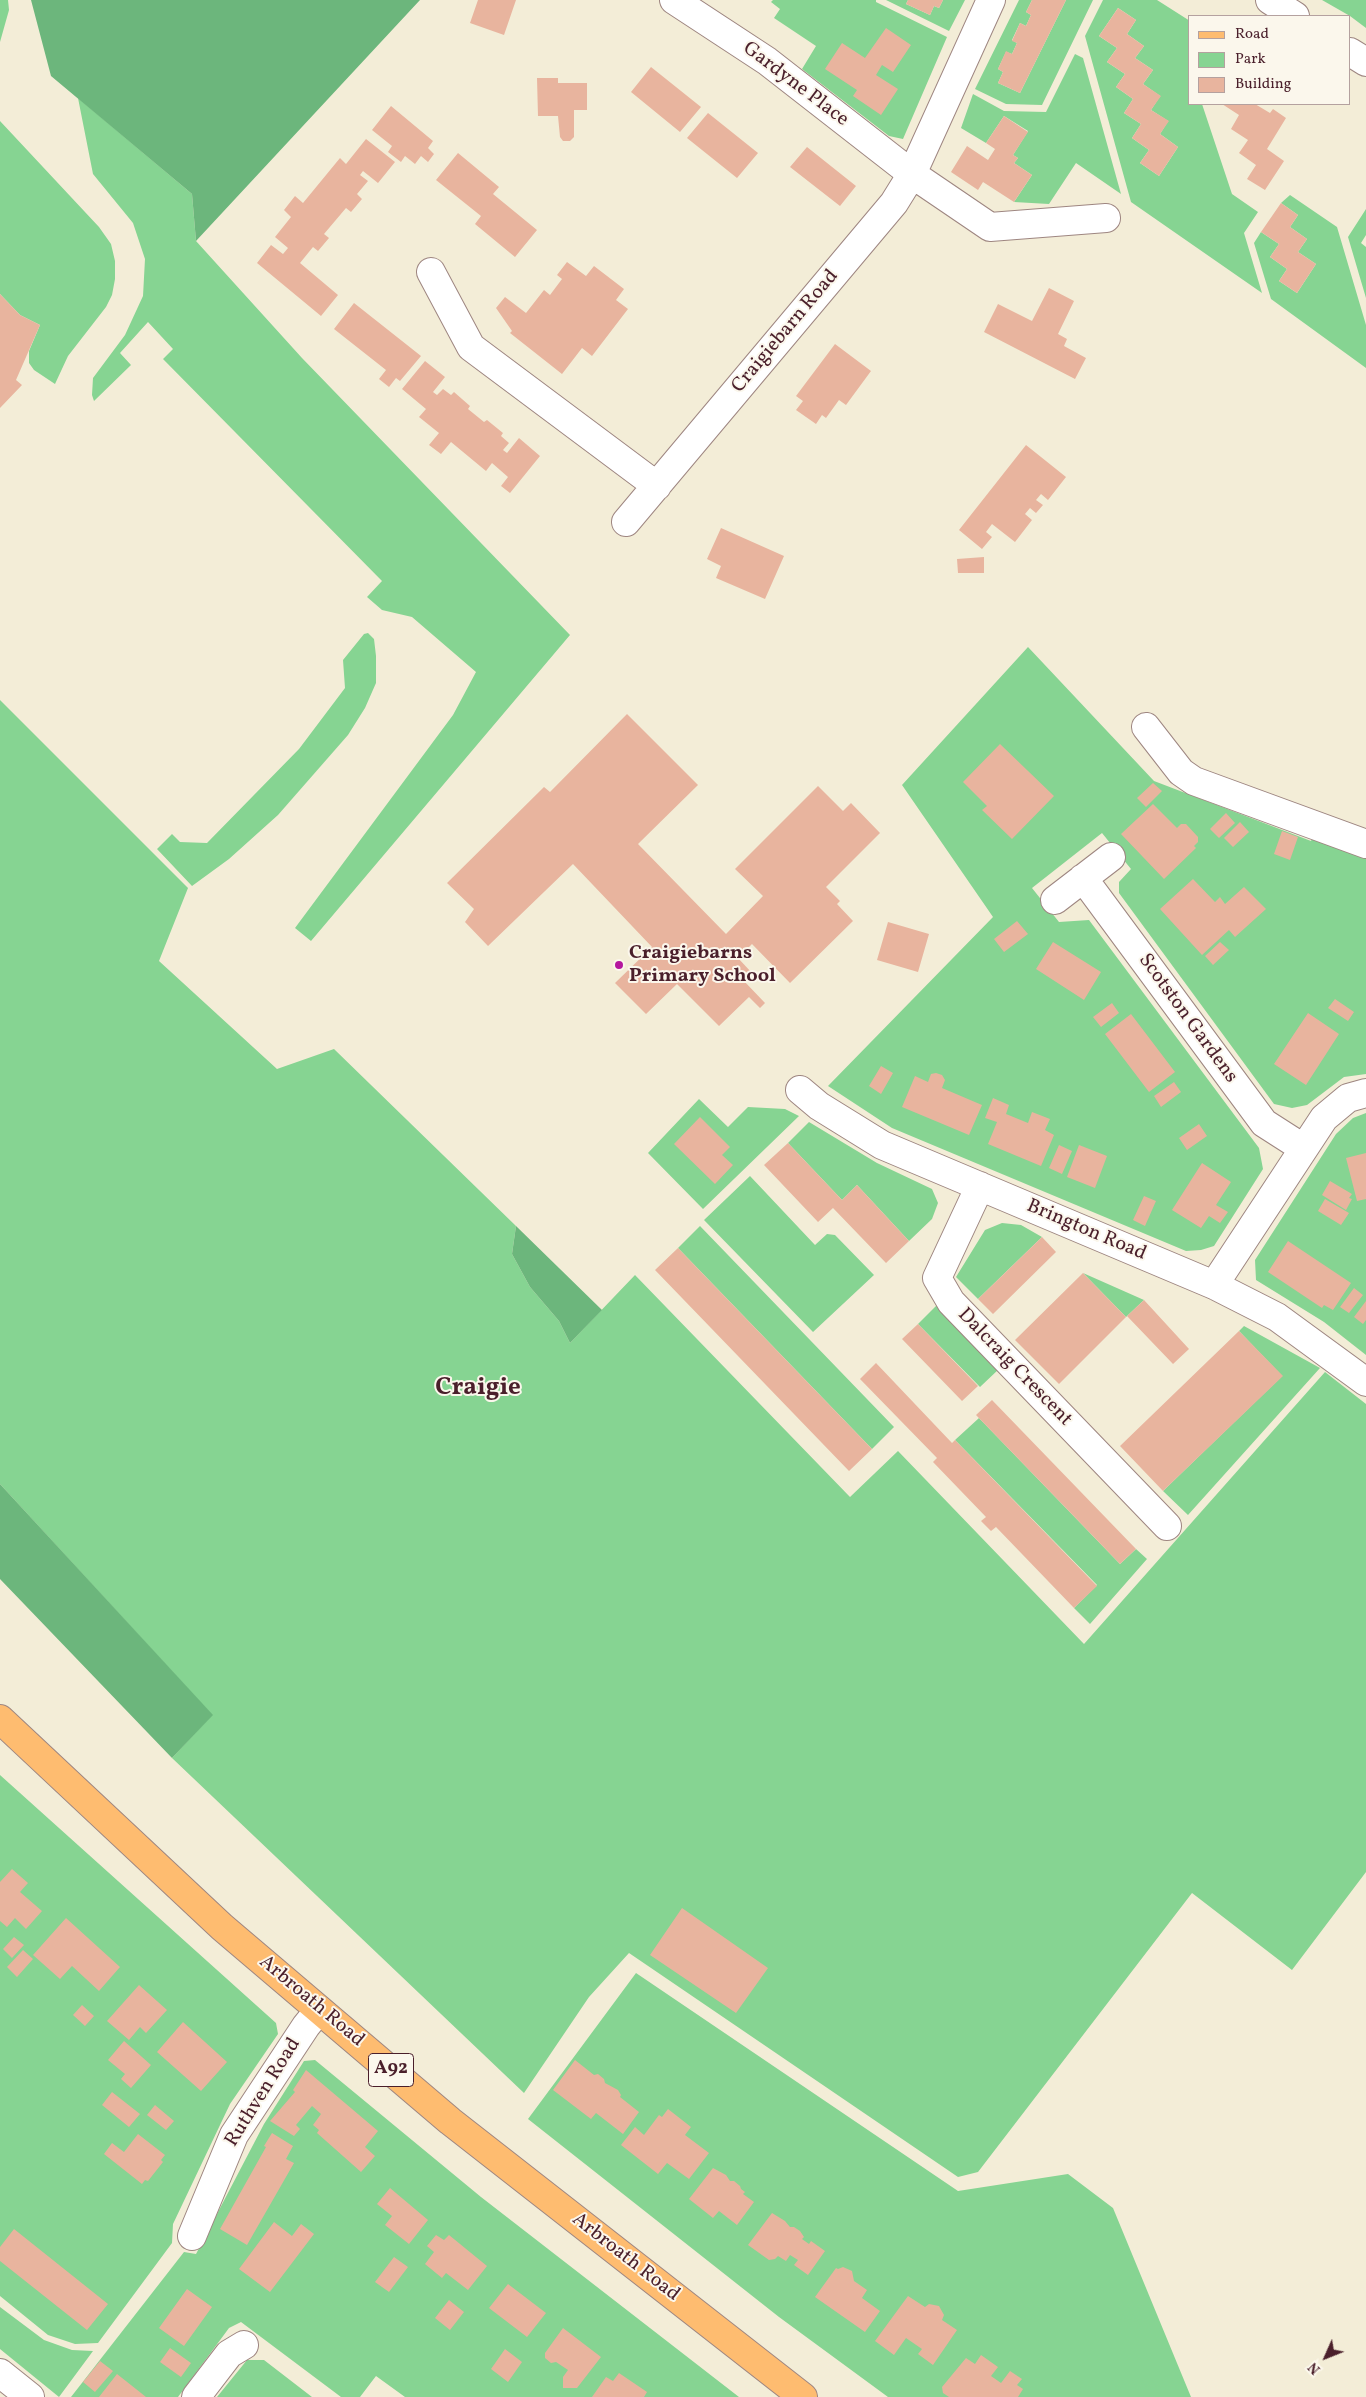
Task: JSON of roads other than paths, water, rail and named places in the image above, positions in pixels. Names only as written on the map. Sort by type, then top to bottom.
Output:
[{"type":"main road","name":"Arbroath Road","points":[[0,1719],[222,1927],[319,2010],[481,2146],[803,2397]]},
{"type":"street","name":"Gardyne Place","points":[[674,0],[767,61],[912,174]]},
{"type":"street","name":"Craigiebarn Road","points":[[626,522],[894,203],[912,174],[992,0]]},
{"type":"street","points":[[1270,0],[1293,15]]},
{"type":"street","points":[[1351,53],[1366,62]]},
{"type":"street","points":[[912,174],[990,227],[1106,218]]},
{"type":"street","points":[[431,272],[471,347],[657,486]]},
{"type":"street","points":[[1146,727],[1181,772],[1194,781],[1366,844]]},
{"type":"street","points":[[1055,900],[1111,857]]},
{"type":"street","name":"Scotston Gardens","points":[[1083,878],[1264,1123],[1302,1148]]},
{"type":"street","name":"Brington Road","points":[[800,1090],[819,1106],[882,1145],[1214,1285],[1277,1317],[1366,1382]]},
{"type":"street","points":[[1214,1285],[1302,1148],[1324,1118],[1348,1098],[1366,1093]]},
{"type":"street","name":"Dalcraig Crescent","points":[[980,1186],[937,1278],[951,1302],[1167,1526]]},
{"type":"street","name":"Ruthven Road","points":[[192,2236],[234,2135],[306,2026],[319,2010]]},
{"type":"street","points":[[196,2397],[229,2354],[244,2345]]},
{"type":"street","points":[[0,2373],[30,2397]]},
{"type":"place","name":"Craigiebarns Primary School","points":[[619,965]]},
{"type":"district","name":"Craigie","points":[[478,1389]]}]
